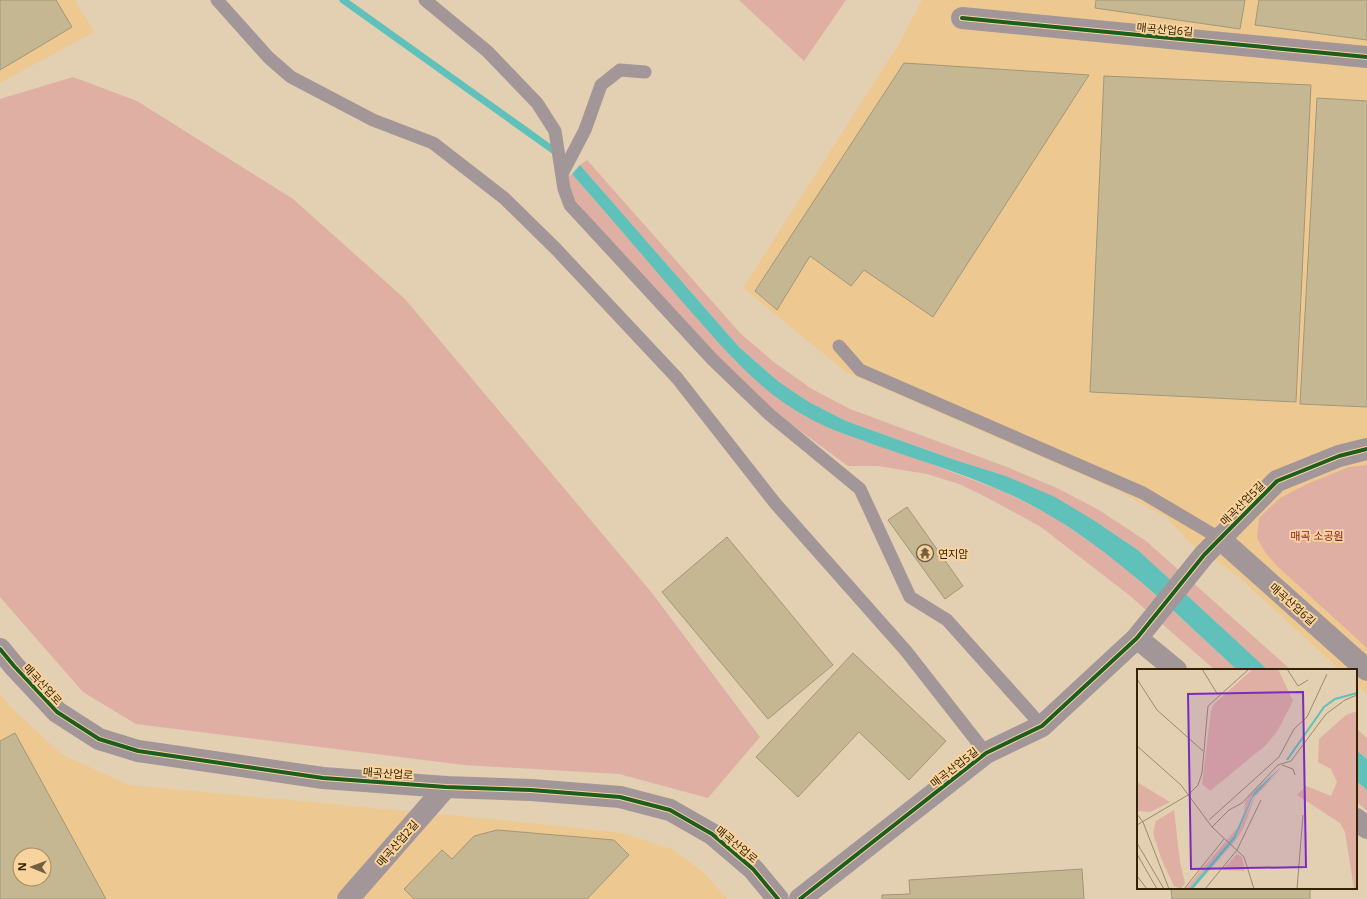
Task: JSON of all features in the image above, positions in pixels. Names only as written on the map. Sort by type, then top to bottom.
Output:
[{"type":"street","name":"매곡산업6길","points":[[962,18],[1367,57]]},
{"type":"street","name":"매곡산업5길","points":[[800,899],[986,753],[1042,726],[1137,638],[1219,538],[1277,481],[1339,456],[1367,449]]},
{"type":"street","name":"매곡산업6길","points":[[1219,538],[1367,670]]},
{"type":"street","points":[[1137,638],[1175,669]]},
{"type":"street","name":"매곡산업로","points":[[0,649],[7,671],[57,712],[99,739],[138,751],[323,778],[446,787],[531,790],[620,797],[670,810],[712,834],[753,869],[778,899]]},
{"type":"street","name":"매곡산업2길","points":[[348,899],[446,787]]},
{"type":"street","points":[[1357,820],[1367,828]]},
{"type":"lane","points":[[217,0],[269,58],[291,77],[373,120],[433,143],[504,198],[556,249],[677,378],[774,504],[906,651],[986,753]]},
{"type":"lane","points":[[425,0],[487,51],[537,103],[555,131],[564,189],[570,205],[712,359],[770,414],[860,489],[910,597],[947,620],[1042,726]]},
{"type":"lane","points":[[562,174],[585,130],[601,85],[620,70],[645,72]]},
{"type":"lane","points":[[839,346],[860,370],[1143,493],[1219,538]]},
{"type":"shaded area","points":[[0,0],[75,0],[94,32],[0,83]]},
{"type":"shaded area","points":[[922,0],[1367,0],[1367,695],[1357,686],[1357,669],[1339,669],[1239,577],[1189,542],[1166,517],[1117,490],[846,372],[743,288],[900,42]]},
{"type":"shaded area","points":[[0,694],[12,708],[61,754],[129,785],[513,821],[623,833],[674,850],[704,873],[727,899],[0,899]]},
{"type":"green space","points":[[739,0],[846,0],[804,61]]},
{"type":"green space","points":[[73,77],[137,101],[293,199],[405,299],[652,593],[760,737],[708,798],[619,774],[464,765],[136,724],[83,692],[0,597],[0,99]]},
{"type":"green space","points":[[587,160],[741,334],[775,363],[812,389],[850,409],[1007,467],[1059,489],[1099,510],[1146,541],[1290,669],[1267,669],[1138,550],[1095,521],[1006,476],[955,460],[846,421],[809,402],[779,382],[739,347],[580,165]]},
{"type":"green space","points":[[572,174],[733,359],[774,395],[807,417],[1002,491],[1049,514],[1114,558],[1236,669],[1214,669],[1129,595],[1041,527],[959,484],[927,474],[878,466],[848,466],[780,416],[713,351],[596,225],[571,193],[567,177]]},
{"type":"green space","name":"매곡 소공원","points":[[1367,465],[1367,648],[1277,566],[1265,552],[1257,538],[1259,518],[1280,498],[1307,484],[1349,467]]},
{"type":"green space","points":[[1357,729],[1367,738],[1367,759],[1357,751]]},
{"type":"green space","points":[[1357,782],[1367,790],[1367,811],[1357,802]]},
{"type":"water","points":[[580,165],[739,347],[779,382],[809,402],[846,421],[955,460],[1006,476],[1055,497],[1095,521],[1138,550],[1267,669],[1236,669],[1183,619],[1127,570],[1067,526],[1035,507],[971,478],[824,426],[788,406],[754,379],[723,348],[572,174]]},
{"type":"water","points":[[1357,751],[1367,759],[1367,790],[1357,782]]},
{"type":"building","points":[[0,0],[56,0],[72,27],[0,70]]},
{"type":"building","points":[[1096,0],[1245,0],[1240,29],[1095,8]]},
{"type":"building","points":[[1259,0],[1367,0],[1367,40],[1255,25]]},
{"type":"building","points":[[904,63],[1089,75],[933,317],[864,270],[851,286],[810,256],[777,310],[755,291]]},
{"type":"building","points":[[1104,76],[1311,85],[1296,402],[1090,392]]},
{"type":"building","points":[[1317,98],[1367,101],[1367,407],[1300,404]]},
{"type":"building","name":"연지암","points":[[907,507],[963,586],[945,599],[888,520]]},
{"type":"building","points":[[727,537],[833,665],[768,719],[662,592]]},
{"type":"building","points":[[853,653],[946,741],[909,780],[859,732],[798,797],[756,757]]},
{"type":"building","points":[[15,733],[106,899],[0,899],[0,741]]},
{"type":"building","points":[[497,830],[614,840],[629,855],[587,899],[414,899],[404,889],[442,850],[452,859],[474,836]]},
{"type":"building","points":[[1082,869],[1084,899],[882,899],[882,895],[910,894],[909,880]]},
{"type":"building","points":[[1171,889],[1310,889],[1310,899],[1172,899]]},
{"type":"waterway","points":[[343,0],[553,150]]},
{"type":"cycle path","points":[[962,18],[1367,57]]},
{"type":"cycle path","points":[[800,899],[986,753],[1042,726],[1137,638],[1204,555],[1277,481],[1339,456],[1367,449]]},
{"type":"cycle path","points":[[0,649],[57,712],[99,739],[138,751],[323,778],[446,787],[531,790],[620,797],[670,810],[712,834],[753,869],[778,899]]},
{"type":"place","name":"연지암","points":[[925,553]]}]
